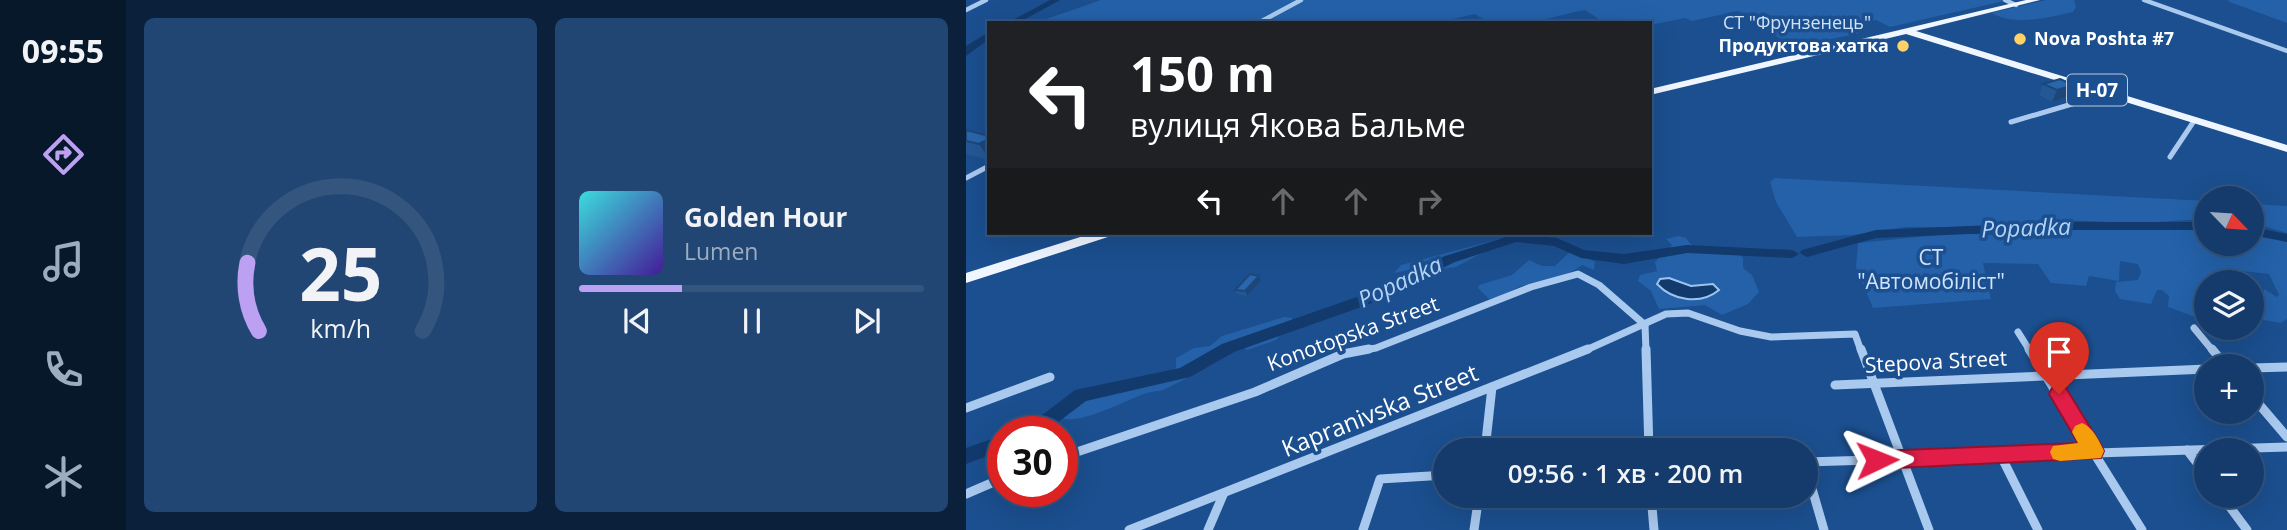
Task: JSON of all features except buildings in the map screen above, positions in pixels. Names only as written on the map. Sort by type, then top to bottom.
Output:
[{"type":"main road","points":[[1652,92],[2036,0]]},
{"type":"main road","name":"Н-07","points":[[1907,31],[2287,149]]},
{"type":"main road","points":[[966,278],[1100,235]]},
{"type":"street","points":[[966,9],[986,0]]},
{"type":"street","points":[[1262,21],[1301,0]]},
{"type":"street","points":[[2005,0],[2016,5]]},
{"type":"street","points":[[2144,0],[2287,51]]},
{"type":"street","points":[[2011,122],[2106,93]]},
{"type":"street","points":[[2170,157],[2194,121]]},
{"type":"street","points":[[966,178],[987,167]]},
{"type":"street","name":"Konotopska Street","points":[[1078,452],[1255,392],[1343,354],[1376,348],[1531,287],[1578,274],[1599,285],[1645,325]]},
{"type":"street","name":"Kapranivska Street","points":[[1129,530],[1492,387],[1645,325],[1665,314],[1688,313],[1740,331],[1771,337],[1855,334],[1873,383]]},
{"type":"street","points":[[1645,325],[1648,438]]},
{"type":"street","points":[[2018,332],[2047,374],[2142,530]]},
{"type":"street","points":[[2204,340],[2217,354]]},
{"type":"street","points":[[2264,368],[2287,367]]},
{"type":"street","name":"Stepova Street","points":[[1835,385],[2194,369]]},
{"type":"street","points":[[966,408],[1050,377]]},
{"type":"street","points":[[1873,383],[1929,530]]},
{"type":"street","points":[[1486,438],[1492,387]]},
{"type":"street","points":[[2264,410],[2287,437]]},
{"type":"street","points":[[1818,461],[2287,447]]},
{"type":"street","points":[[2187,450],[2194,459]]},
{"type":"street","points":[[2000,454],[2038,530]]},
{"type":"street","points":[[1363,530],[1380,480],[1433,476]]},
{"type":"street","points":[[966,494],[987,485]]},
{"type":"street","points":[[1208,530],[1223,495]]},
{"type":"street","points":[[1474,530],[1477,508]]},
{"type":"street","points":[[1652,508],[1654,530]]},
{"type":"street","points":[[1818,508],[1824,530]]},
{"type":"street","points":[[2231,508],[2247,530]]},
{"type":"green space","points":[[1101,0],[1296,0],[1257,21],[1041,21]]},
{"type":"green space","name":"СТ \"Фрунзенець\"","points":[[1303,0],[2004,1],[1890,27],[1876,20],[1849,26],[1860,33],[1793,47],[1738,11],[1692,21],[1685,18],[1652,25],[1652,21],[1602,21],[1585,10],[1533,21],[1491,21],[1475,14],[1444,21],[1265,21]]},
{"type":"green space","points":[[2046,0],[2074,0],[2076,7],[2073,12],[2031,20],[2011,19],[1991,13]]},
{"type":"green space","points":[[2230,0],[2287,0],[2287,23],[2227,1]]},
{"type":"green space","points":[[1775,178],[2194,200],[2194,220],[2136,223],[2063,220],[2017,227],[1906,227],[1853,235],[1797,237],[1776,202],[1770,182]]},
{"type":"green space","points":[[2264,205],[2287,206],[2287,233],[2264,226]]},
{"type":"green space","name":"СТ \"Автомобіліст\"","points":[[2194,228],[2194,256],[2264,256],[2264,235],[2287,240],[2287,319],[2281,323],[2264,320],[2264,289],[2277,297],[2279,295],[2269,274],[2264,273],[2264,270],[2194,270],[2194,317],[2168,307],[2169,296],[2162,290],[2157,290],[2151,304],[2120,299],[2115,291],[2116,282],[2138,280],[2141,272],[2138,264],[2120,261],[2119,281],[2089,276],[2086,286],[2051,283],[2038,264],[1983,263],[1991,299],[1873,308],[1856,267],[1858,243],[1957,233],[2023,237],[2065,229]]},
{"type":"green space","points":[[1678,236],[1686,238],[1697,250],[1708,253],[1735,250],[1743,258],[1743,268],[1752,275],[1759,292],[1748,304],[1722,315],[1705,305],[1659,309],[1651,291],[1638,281],[1640,275],[1657,271],[1655,262],[1672,245],[1666,239]],"holes":[[[1678,280],[1693,286],[1719,290],[1702,299],[1673,294]]]},
{"type":"green space","points":[[1499,239],[1501,243],[1456,267],[1436,270],[1423,267],[1394,273],[1401,265]]},
{"type":"green space","points":[[1573,249],[1595,262],[1594,270],[1582,265],[1563,275],[1521,286],[1489,299],[1478,288],[1479,285],[1512,275],[1529,260],[1542,266],[1555,266]]},
{"type":"green space","points":[[1284,317],[1292,318],[1292,322],[1276,340],[1247,350],[1244,348],[1247,341],[1238,342],[1218,361],[1165,389],[1078,418],[1078,416],[1058,416],[1088,398],[1147,385],[1176,368],[1176,358],[1194,348],[1210,346],[1222,336]]},
{"type":"shaded area","points":[[1669,278],[1691,286],[1713,284],[1719,290],[1704,298],[1687,299],[1671,294],[1657,284],[1660,279]]},
{"type":"waterway","points":[[1015,21],[1056,0]]},
{"type":"waterway","points":[[966,53],[967,49],[987,36]]},
{"type":"waterway","name":"Popadka","points":[[1807,253],[1876,234],[2061,226],[2194,226]]},
{"type":"waterway","name":"Popadka","points":[[2264,233],[2287,238]]},
{"type":"waterway","name":"Popadka","points":[[1054,416],[1081,395],[1184,373],[1228,348],[1362,301],[1450,259],[1516,238],[1557,242],[1581,254],[1624,259],[1687,249],[1792,254]]},
{"type":"waterway","name":"Popadka","points":[[966,456],[987,448]]},
{"type":"slow traffic","points":[[2060,452],[2094,451],[2082,432]]},
{"type":"place","name":"Nova Poshta #7","points":[[2020,39]]},
{"type":"place","name":"Продуктова хатка","points":[[1903,46]]},
{"type":"route","points":[[1877,460],[2094,451],[2059,394]]}]
